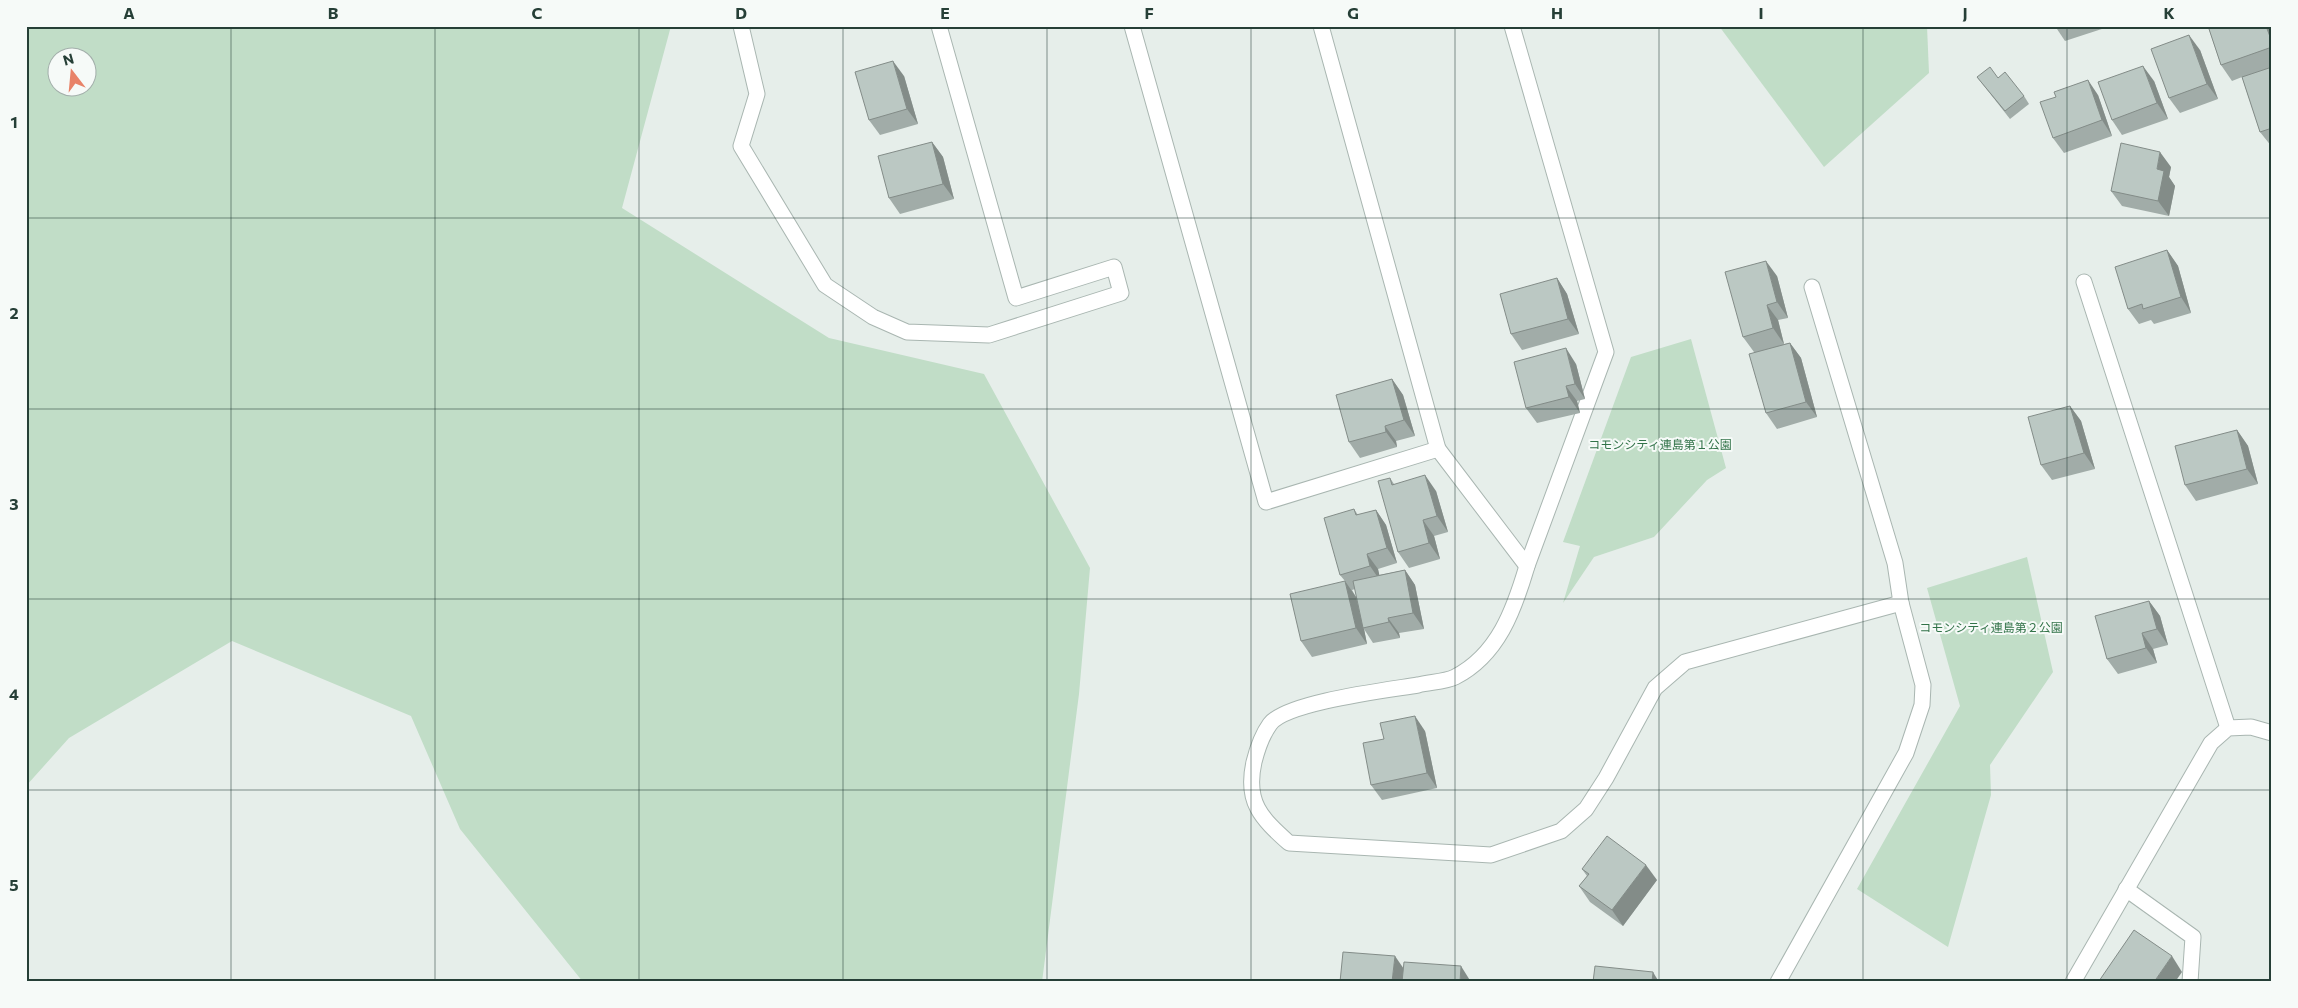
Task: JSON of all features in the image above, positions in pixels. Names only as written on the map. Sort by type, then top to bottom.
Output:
[{"type":"street","points":[[741,26],[757,94],[741,146],[825,285],[873,317],[907,332],[989,336],[1122,293],[1114,267],[1016,298],[939,26]]},
{"type":"street","points":[[1132,26],[1266,502],[1438,449]]},
{"type":"street","points":[[1321,26],[1438,449],[1527,566]]},
{"type":"street","points":[[1512,26],[1606,352],[1527,566],[1518,597],[1505,628],[1482,657],[1454,678],[1298,707],[1270,723],[1257,750],[1250,780],[1254,803],[1266,823],[1289,843],[1491,855],[1532,842],[1561,831],[1586,809],[1606,778],[1655,688],[1685,662],[1901,603]]},
{"type":"street","points":[[2084,282],[2228,728]]},
{"type":"street","points":[[1778,982],[1906,753],[1922,705],[1923,685],[1901,603],[1894,563],[1812,287]]},
{"type":"street","points":[[2073,982],[2211,743],[2228,728],[2251,727],[2272,733]]},
{"type":"street","points":[[2126,889],[2192,937],[2190,982]]},
{"type":"green space","points":[[26,26],[671,26],[622,208],[829,338],[984,374],[1090,568],[1079,694],[1042,982],[583,982],[460,829],[411,716],[232,641],[69,738],[26,786]]},
{"type":"green space","points":[[1719,26],[1927,26],[1929,73],[1824,167]]},
{"type":"green space","name":"コモンシティ連島第１公園","points":[[1691,339],[1726,468],[1707,480],[1654,537],[1594,557],[1563,603],[1580,546],[1563,542],[1631,357]]},
{"type":"green space","name":"コモンシティ連島第２公園","points":[[2027,557],[2053,672],[1990,765],[1991,795],[1948,947],[1857,889],[1960,706],[1927,588]]},
{"type":"building","points":[[2208,26],[2266,26],[2272,47],[2221,65]]},
{"type":"building","points":[[2189,35],[2207,84],[2169,98],[2151,49]]},
{"type":"building","points":[[893,61],[907,109],[869,120],[855,72]]},
{"type":"building","points":[[2143,66],[2157,103],[2112,120],[2098,82]]},
{"type":"building","points":[[1990,67],[1998,78],[2005,72],[2024,96],[2005,111],[1977,77]]},
{"type":"building","points":[[2272,67],[2272,128],[2260,132],[2242,77]]},
{"type":"building","points":[[2088,80],[2102,120],[2053,138],[2040,102],[2056,97],[2054,92]]},
{"type":"building","points":[[932,142],[943,184],[889,198],[878,156]]},
{"type":"building","points":[[2121,143],[2160,152],[2157,169],[2164,171],[2158,201],[2111,191]]},
{"type":"building","points":[[2167,250],[2181,297],[2143,309],[2142,304],[2128,309],[2115,267]]},
{"type":"building","points":[[1766,261],[1777,302],[1767,305],[1773,328],[1743,337],[1725,272]]},
{"type":"building","points":[[1557,278],[1568,319],[1511,334],[1500,294]]},
{"type":"building","points":[[1790,343],[1806,402],[1766,413],[1749,354]]},
{"type":"building","points":[[1566,348],[1575,384],[1566,386],[1569,397],[1526,408],[1514,362]]},
{"type":"building","points":[[1392,379],[1404,420],[1385,426],[1386,432],[1349,442],[1336,395]]},
{"type":"building","points":[[2070,406],[2084,453],[2041,465],[2028,417]]},
{"type":"building","points":[[2237,430],[2247,469],[2185,485],[2175,446]]},
{"type":"building","points":[[1425,475],[1437,516],[1423,520],[1429,543],[1398,552],[1378,481],[1390,478],[1392,485]]},
{"type":"building","points":[[1354,509],[1356,515],[1376,510],[1387,548],[1367,554],[1370,566],[1340,575],[1324,518]]},
{"type":"building","points":[[1405,570],[1413,613],[1388,618],[1389,622],[1363,628],[1353,581]]},
{"type":"building","points":[[1345,581],[1356,628],[1301,641],[1290,594]]},
{"type":"building","points":[[2149,601],[2157,629],[2142,633],[2146,648],[2107,659],[2095,616]]},
{"type":"building","points":[[1415,716],[1427,773],[1371,785],[1363,743],[1384,739],[1380,723]]},
{"type":"building","points":[[1607,836],[1646,865],[1612,910],[1579,886],[1589,874],[1582,869]]},
{"type":"building","points":[[2134,930],[2172,956],[2154,982],[2100,982],[2099,981]]},
{"type":"building","points":[[1343,952],[1395,956],[1392,982],[1340,982]]},
{"type":"building","points":[[1404,962],[1461,966],[1460,982],[1402,982]]},
{"type":"building","points":[[1595,966],[1653,972],[1652,982],[1593,982]]}]
